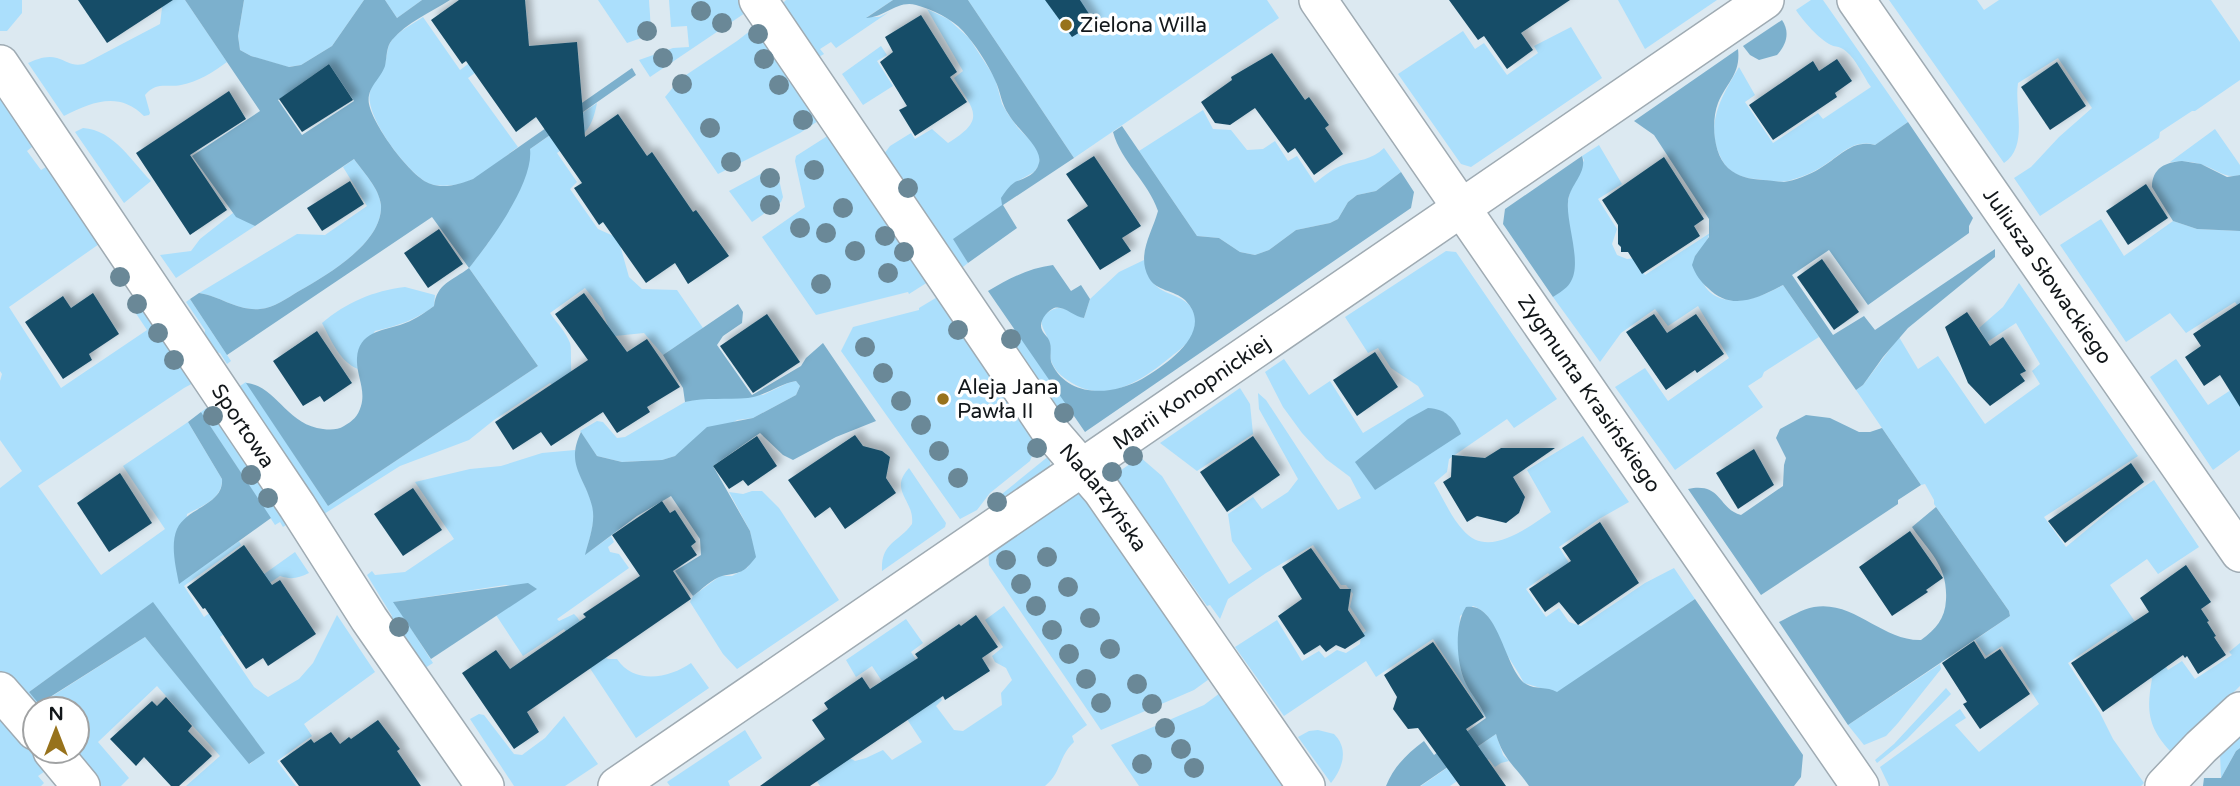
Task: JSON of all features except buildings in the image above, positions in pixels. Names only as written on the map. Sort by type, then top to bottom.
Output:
[{"type":"street","name":"Nadarzyńska","points":[[758,0],[1051,431],[1110,502],[1306,786]]},
{"type":"street","name":"Zygmunta Krasińskiego","points":[[1318,0],[1860,786]]},
{"type":"street","name":"Marii Konopnickiej","points":[[617,786],[1765,0]]},
{"type":"street","name":"Juliusza Słowackiego","points":[[1856,0],[2240,553]]},
{"type":"street","name":"Sportowa","points":[[0,64],[369,619],[485,786]]},
{"type":"street","points":[[0,691],[21,715]]},
{"type":"street","points":[[2164,786],[2240,711]]},
{"type":"street","points":[[64,765],[81,786]]},
{"type":"shaded area","points":[[0,0],[22,0],[22,13],[7,31],[0,31]]},
{"type":"shaded area","points":[[158,0],[185,0],[227,62],[193,82],[158,86],[149,91],[145,95],[149,115],[144,116],[125,103],[105,101],[64,116],[28,63],[50,57],[73,64],[84,64],[160,24],[162,8]]},
{"type":"shaded area","points":[[185,0],[244,0],[238,36],[240,50],[289,67],[301,65],[332,46],[364,0],[385,0],[397,18],[422,0],[450,0],[411,23],[392,40],[385,66],[371,89],[369,98],[372,113],[394,150],[423,180],[441,186],[473,179],[632,68],[636,75],[530,149],[525,178],[518,194],[499,228],[469,268],[432,217],[227,355],[190,299],[199,293],[252,309],[275,305],[338,267],[363,245],[379,219],[381,205],[370,181],[354,159],[255,226],[236,217],[192,156],[260,111]],"holes":[[[329,64],[354,101],[302,135],[278,100]]]},
{"type":"shaded area","points":[[244,0],[364,0],[332,46],[301,65],[288,67],[240,50],[238,36]]},
{"type":"shaded area","points":[[385,0],[422,0],[397,18]]},
{"type":"shaded area","points":[[598,0],[649,0],[651,30],[647,36],[627,43]]},
{"type":"shaded area","points":[[669,0],[740,0],[746,9],[745,13],[650,77],[639,60],[673,48],[689,47],[687,26],[671,27]]},
{"type":"shaded area","points":[[786,0],[893,0],[867,17],[879,17],[889,12],[836,48],[831,42],[820,49],[824,54],[815,59],[780,6]]},
{"type":"shaded area","points":[[893,0],[968,0],[1074,158],[1003,205],[1017,228],[968,263],[953,239],[1002,205],[1001,198],[1006,191],[1015,182],[1033,173],[1038,167],[1039,157],[1033,145],[1006,111],[997,84],[985,61],[958,26],[935,12],[909,4],[866,18]]},
{"type":"shaded area","points":[[968,0],[1267,0],[1279,18],[1074,158]]},
{"type":"shaded area","points":[[1618,0],[1717,0],[1645,49]]},
{"type":"shaded area","points":[[1811,0],[1823,0],[1908,122],[1875,145],[1858,144],[1815,171],[1792,180],[1776,182],[1740,176],[1724,163],[1714,134],[1721,100],[1739,67],[1755,95],[1745,102],[1773,143],[1818,113],[1823,119],[1871,87],[1850,55],[1821,39],[1796,10]]},
{"type":"shaded area","points":[[1889,0],[1977,0],[1984,10],[1999,0],[2211,0],[2240,42],[2240,80],[2160,132],[2159,138],[2040,216],[2014,178],[2031,167],[2092,108],[2058,58],[2018,83],[2018,137],[2012,156],[2004,163]]},
{"type":"shaded area","points":[[927,9],[948,19],[969,38],[995,78],[1002,104],[1008,114],[1037,147],[1040,156],[1039,165],[1034,172],[1014,183],[1003,205],[954,239],[968,263],[958,271],[884,154],[890,146],[911,133],[915,139],[932,129],[948,143],[960,135],[972,121],[971,107],[954,78],[963,71]]},
{"type":"shaded area","points":[[423,17],[460,70],[522,24],[529,33],[468,78],[518,147],[482,174],[456,185],[428,183],[409,168],[380,128],[370,102],[371,89],[383,69],[390,43],[400,32]]},
{"type":"shaded area","points":[[1782,20],[1786,38],[1777,55],[1759,60],[1750,55],[1743,46]]},
{"type":"shaded area","points":[[755,27],[818,121],[800,133],[718,174],[665,97],[680,79]]},
{"type":"shaded area","points":[[1571,27],[1602,78],[1471,167],[1461,164],[1398,74],[1463,31],[1475,49],[1484,43],[1507,75],[1538,53],[1534,46]]},
{"type":"shaded area","points":[[881,46],[887,55],[877,61],[893,86],[863,105],[842,74]]},
{"type":"shaded area","points":[[1738,49],[1735,72],[1718,103],[1714,119],[1716,146],[1723,162],[1732,171],[1753,179],[1784,182],[1793,180],[1816,171],[1852,147],[1875,145],[1908,122],[1973,218],[1969,233],[1868,305],[1829,250],[1792,275],[1833,335],[1864,316],[1875,330],[1995,249],[1995,257],[1908,328],[1863,385],[1856,390],[1783,285],[1755,298],[1736,301],[1717,295],[1705,286],[1692,265],[1695,256],[1709,237],[1709,219],[1654,135],[1634,121]]},
{"type":"shaded area","points":[[0,89],[33,140],[32,147],[27,151],[41,170],[46,167],[54,169],[102,242],[9,307],[61,388],[147,330],[129,303],[138,297],[197,381],[38,486],[101,575],[165,529],[123,466],[188,422],[222,479],[215,497],[187,514],[179,583],[239,541],[241,545],[184,586],[204,617],[295,552],[309,573],[295,578],[280,576],[228,611],[237,624],[220,637],[254,687],[268,697],[299,679],[313,663],[337,615],[375,672],[304,724],[312,736],[277,761],[296,786],[186,786],[220,756],[157,686],[98,742],[129,778],[121,786],[98,786],[80,765],[91,765],[91,695],[54,695],[145,637],[250,764],[264,752],[153,603],[29,692],[32,695],[22,695],[0,671],[0,488],[22,471],[0,440]]},
{"type":"shaded area","points":[[597,103],[592,122],[584,133],[557,153],[577,182],[570,189],[598,229],[618,238],[629,277],[642,289],[677,290],[703,328],[663,355],[644,333],[615,336],[610,331],[601,308],[585,288],[550,313],[570,343],[572,378],[556,388],[550,383],[469,440],[400,466],[324,514],[317,513],[238,394],[240,386],[246,382],[328,506],[538,366],[469,268],[488,243],[518,192],[530,149]]},
{"type":"shaded area","points":[[1203,110],[1213,129],[1231,130],[1247,150],[1263,149],[1275,141],[1288,161],[1297,156],[1315,183],[1336,168],[1370,157],[1384,148],[1401,172],[1376,191],[1357,195],[1348,202],[1338,219],[1330,223],[1296,230],[1269,250],[1255,255],[1240,252],[1219,238],[1197,236],[1139,151]]},
{"type":"shaded area","points":[[1122,126],[1197,236],[1219,238],[1240,252],[1255,255],[1269,250],[1296,230],[1330,223],[1338,219],[1348,202],[1357,195],[1376,191],[1401,172],[1414,192],[1411,208],[1085,432],[988,291],[1019,275],[1053,265],[1071,291],[1081,285],[1090,299],[1084,318],[1062,308],[1054,308],[1044,317],[1041,327],[1049,341],[1052,364],[1069,383],[1081,388],[1106,391],[1131,384],[1164,365],[1184,346],[1192,335],[1195,323],[1193,312],[1181,297],[1152,282],[1145,269],[1146,244],[1158,211],[1148,190],[1117,143],[1113,132]]},
{"type":"shaded area","points":[[83,128],[104,134],[113,140],[151,181],[124,203],[75,132]]},
{"type":"shaded area","points":[[2215,129],[2240,165],[2240,175],[2225,175],[2195,163],[2170,162]]},
{"type":"shaded area","points":[[829,135],[928,282],[909,294],[908,292],[816,315],[762,237],[805,207],[796,156]]},
{"type":"shaded area","points":[[1599,145],[1622,184],[1598,199],[1617,229],[1612,244],[1617,255],[1627,259],[1635,258],[1645,275],[1710,233],[1705,245],[1695,256],[1703,283],[1710,292],[1719,298],[1741,300],[1783,285],[1819,337],[1764,372],[1762,377],[1748,386],[1763,407],[1675,470],[1615,387],[1645,368],[1668,401],[1729,358],[1698,306],[1668,326],[1655,309],[1621,333],[1600,362],[1553,297],[1564,287],[1573,264],[1568,214],[1571,190],[1584,160],[1582,156]]},
{"type":"shaded area","points":[[1582,156],[1582,168],[1568,202],[1575,255],[1574,275],[1568,285],[1553,297],[1503,224],[1505,209]]},
{"type":"shaded area","points":[[354,159],[374,187],[381,205],[373,232],[351,256],[311,284],[265,308],[244,308],[199,293],[297,234],[325,235],[367,206],[343,167]]},
{"type":"shaded area","points":[[2182,161],[2201,164],[2227,177],[2240,175],[2240,231],[2197,229],[2173,221],[2152,187],[2153,180],[2161,167]]},
{"type":"shaded area","points":[[772,168],[777,171],[783,197],[781,202],[752,222],[729,191]]},
{"type":"shaded area","points":[[233,213],[255,226],[176,278],[160,255],[191,251],[200,239]]},
{"type":"shaded area","points":[[2101,219],[2124,256],[2173,221],[2197,229],[2240,231],[2240,309],[2235,302],[2186,333],[2170,313],[2126,342],[2060,245]]},
{"type":"shaded area","points":[[1446,251],[1456,252],[1557,399],[1514,428],[1507,419],[1449,459],[1447,472],[1434,483],[1455,519],[1473,538],[1484,542],[1508,538],[1531,525],[1551,512],[1527,470],[1583,436],[1629,502],[1559,547],[1569,563],[1550,575],[1548,573],[1526,589],[1546,617],[1559,608],[1569,622],[1581,626],[1645,583],[1674,568],[1695,599],[1557,693],[1524,683],[1489,619],[1473,606],[1460,616],[1459,659],[1466,684],[1486,718],[1433,639],[1376,677],[1366,661],[1284,716],[1235,647],[1277,620],[1302,661],[1319,651],[1325,658],[1337,650],[1346,653],[1360,644],[1361,634],[1366,631],[1350,607],[1353,594],[1346,585],[1341,585],[1313,545],[1228,599],[1220,619],[1210,605],[1207,606],[1114,475],[1140,457],[1162,476],[1229,584],[1252,569],[1232,541],[1228,514],[1253,497],[1262,509],[1288,492],[1298,479],[1259,409],[1258,393],[1266,400],[1338,510],[1361,498],[1350,477],[1326,459],[1302,433],[1283,407],[1265,372],[1284,359],[1309,395],[1330,381],[1363,433],[1424,396],[1418,386],[1391,368],[1378,348],[1368,353],[1345,317]]},
{"type":"shaded area","points":[[1144,260],[1155,285],[1183,300],[1192,309],[1195,330],[1184,346],[1135,382],[1098,391],[1072,383],[1054,368],[1050,344],[1042,326],[1043,317],[1054,309],[1061,308],[1084,318],[1090,299],[1119,272]]},
{"type":"shaded area","points":[[469,268],[538,366],[328,506],[246,383],[265,390],[290,413],[310,426],[328,430],[342,427],[355,418],[361,406],[357,358],[362,343],[372,334],[405,323],[426,312],[434,306],[442,287]]},
{"type":"shaded area","points":[[2019,283],[2138,456],[2044,517],[2066,547],[2113,508],[2154,480],[2199,547],[2158,574],[2147,559],[2110,585],[2168,670],[2182,661],[2195,679],[2232,655],[2229,652],[2240,643],[2240,686],[2172,753],[2158,735],[2151,719],[2149,701],[2152,679],[2116,630],[2068,663],[2113,739],[2144,783],[2141,786],[1889,786],[1880,767],[1960,709],[1966,718],[1955,725],[1979,752],[2039,704],[2002,646],[1986,656],[1975,640],[2010,616],[2009,611],[1934,504],[1925,484],[1921,485],[1856,390],[1863,385],[1899,337],[1918,369],[1938,356],[1985,424],[2040,384],[2032,371],[2040,364],[2016,323],[1987,342],[1979,328],[2003,307]]},
{"type":"shaded area","points":[[405,287],[435,295],[434,306],[406,322],[375,331],[357,359],[358,369],[352,366],[337,350],[322,323],[361,299],[382,291]]},
{"type":"shaded area","points":[[939,296],[1040,438],[1029,447],[1032,456],[1030,461],[990,493],[977,510],[960,519],[841,351],[853,327],[919,310]]},
{"type":"shaded area","points":[[190,299],[231,361],[227,364],[220,353],[208,350],[204,345],[205,330],[186,302]]},
{"type":"shaded area","points":[[738,304],[743,312],[742,323],[723,336],[717,345],[752,395],[801,366],[823,343],[876,421],[836,437],[793,460],[783,455],[760,433],[713,466],[750,531],[756,557],[745,569],[718,577],[693,596],[675,571],[701,555],[700,539],[671,496],[637,516],[585,555],[592,530],[593,512],[575,453],[581,432],[597,456],[622,462],[662,460],[675,456],[707,427],[753,418],[796,395],[800,386],[796,381],[754,397],[685,402],[683,388],[663,355]]},
{"type":"shaded area","points":[[1015,328],[1074,415],[1063,423],[1004,336]]},
{"type":"shaded area","points":[[2176,359],[2208,405],[2240,384],[2240,450],[2213,470],[2150,377]]},
{"type":"shaded area","points":[[796,381],[800,386],[796,395],[753,418],[737,420],[675,456],[662,460],[622,462],[597,456],[580,431],[597,421],[603,422],[617,438],[625,437],[685,402],[701,398],[763,395]]},
{"type":"shaded area","points":[[1240,388],[1250,404],[1253,434],[1197,471],[1160,443]]},
{"type":"shaded area","points":[[212,404],[287,518],[283,527],[280,522],[275,525],[201,412]]},
{"type":"shaded area","points":[[1428,408],[1449,415],[1461,434],[1375,490],[1355,462],[1408,419]]},
{"type":"shaded area","points":[[201,412],[271,518],[179,584],[174,549],[177,529],[189,516],[217,495],[221,488],[222,479],[188,422]]},
{"type":"shaded area","points":[[1806,415],[1830,418],[1859,432],[1882,428],[1921,485],[1898,500],[1898,504],[1761,595],[1688,489],[1707,489],[1741,515],[1783,486],[1786,458],[1776,438],[1780,429]]},
{"type":"shaded area","points":[[575,450],[579,473],[593,510],[586,554],[611,536],[614,542],[608,547],[610,552],[619,554],[629,568],[557,619],[559,621],[574,614],[605,657],[617,659],[633,673],[642,676],[663,675],[691,663],[709,688],[636,738],[564,629],[523,656],[496,615],[536,589],[505,585],[394,602],[433,663],[425,668],[391,630],[392,616],[367,575],[372,571],[375,575],[405,572],[454,539],[415,482],[470,469],[501,466],[542,453]]},
{"type":"shaded area","points":[[1050,455],[1050,469],[983,516],[997,498]]},
{"type":"shaded area","points":[[909,468],[946,523],[945,527],[882,571],[882,561],[887,548],[912,524],[910,508],[901,483]]},
{"type":"shaded area","points":[[762,491],[779,508],[839,600],[737,669],[723,654],[690,602],[693,596],[720,576],[732,576],[747,568],[755,557],[750,531],[729,492],[743,494]]},
{"type":"shaded area","points":[[1079,492],[1083,493],[1212,677],[1194,690],[1101,730],[989,565],[988,548]]},
{"type":"shaded area","points":[[1936,507],[2010,616],[1848,725],[1779,622],[1810,608],[1828,606],[1842,609],[1893,634],[1921,640],[1942,618],[1946,588],[1937,560],[1912,527]]},
{"type":"shaded area","points":[[528,583],[537,589],[431,659],[393,602]]},
{"type":"shaded area","points":[[1695,599],[1803,755],[1801,777],[1794,786],[1529,786],[1506,756],[1496,734],[1420,786],[1386,786],[1402,761],[1424,741],[1434,755],[1486,718],[1466,684],[1460,666],[1458,634],[1466,607],[1477,608],[1486,614],[1518,676],[1526,684],[1557,692]]},
{"type":"shaded area","points":[[153,602],[265,753],[249,764],[145,637],[53,695],[32,695],[29,692]]},
{"type":"shaded area","points":[[1004,606],[1087,725],[1072,736],[1074,742],[1045,786],[820,786],[811,772],[841,753],[855,761],[883,750],[892,760],[922,742],[872,666],[856,677],[846,660],[906,619],[923,643],[911,652],[942,700],[936,706],[954,730],[963,731],[1002,705],[1001,693],[1012,680],[1006,668],[995,662],[992,656],[1003,647],[985,620]]},
{"type":"shaded area","points":[[1940,664],[1941,669],[1886,736],[1864,745],[1848,725]]},
{"type":"shaded area","points":[[1946,688],[1951,694],[1907,739],[1877,763],[1875,760],[1894,744]]},
{"type":"shaded area","points":[[1224,690],[1289,786],[1139,786],[1111,745],[1204,705]]},
{"type":"shaded area","points":[[0,712],[21,737],[21,765],[45,765],[48,769],[38,776],[44,783],[41,786],[0,786]]},
{"type":"shaded area","points":[[479,714],[484,715],[514,754],[522,755],[545,738],[564,716],[598,764],[565,786],[514,786],[470,719]]},
{"type":"shaded area","points":[[2240,729],[2240,748],[2221,778],[2220,754]]},
{"type":"shaded area","points":[[745,730],[762,758],[728,781],[730,786],[670,786],[667,782]]},
{"type":"shaded area","points":[[1318,730],[1334,734],[1342,746],[1341,765],[1331,783],[1298,737]]},
{"type":"shaded area","points":[[1496,734],[1503,755],[1509,761],[1495,767],[1489,759],[1450,786],[1421,786]]},
{"type":"shaded area","points":[[2240,748],[2240,786],[2203,786],[2204,778],[2221,778]]},
{"type":"place","name":"Zielona Willa","points":[[1066,25]]},
{"type":"place","name":"Aleja Jana Pawła II","points":[[943,399]]}]
